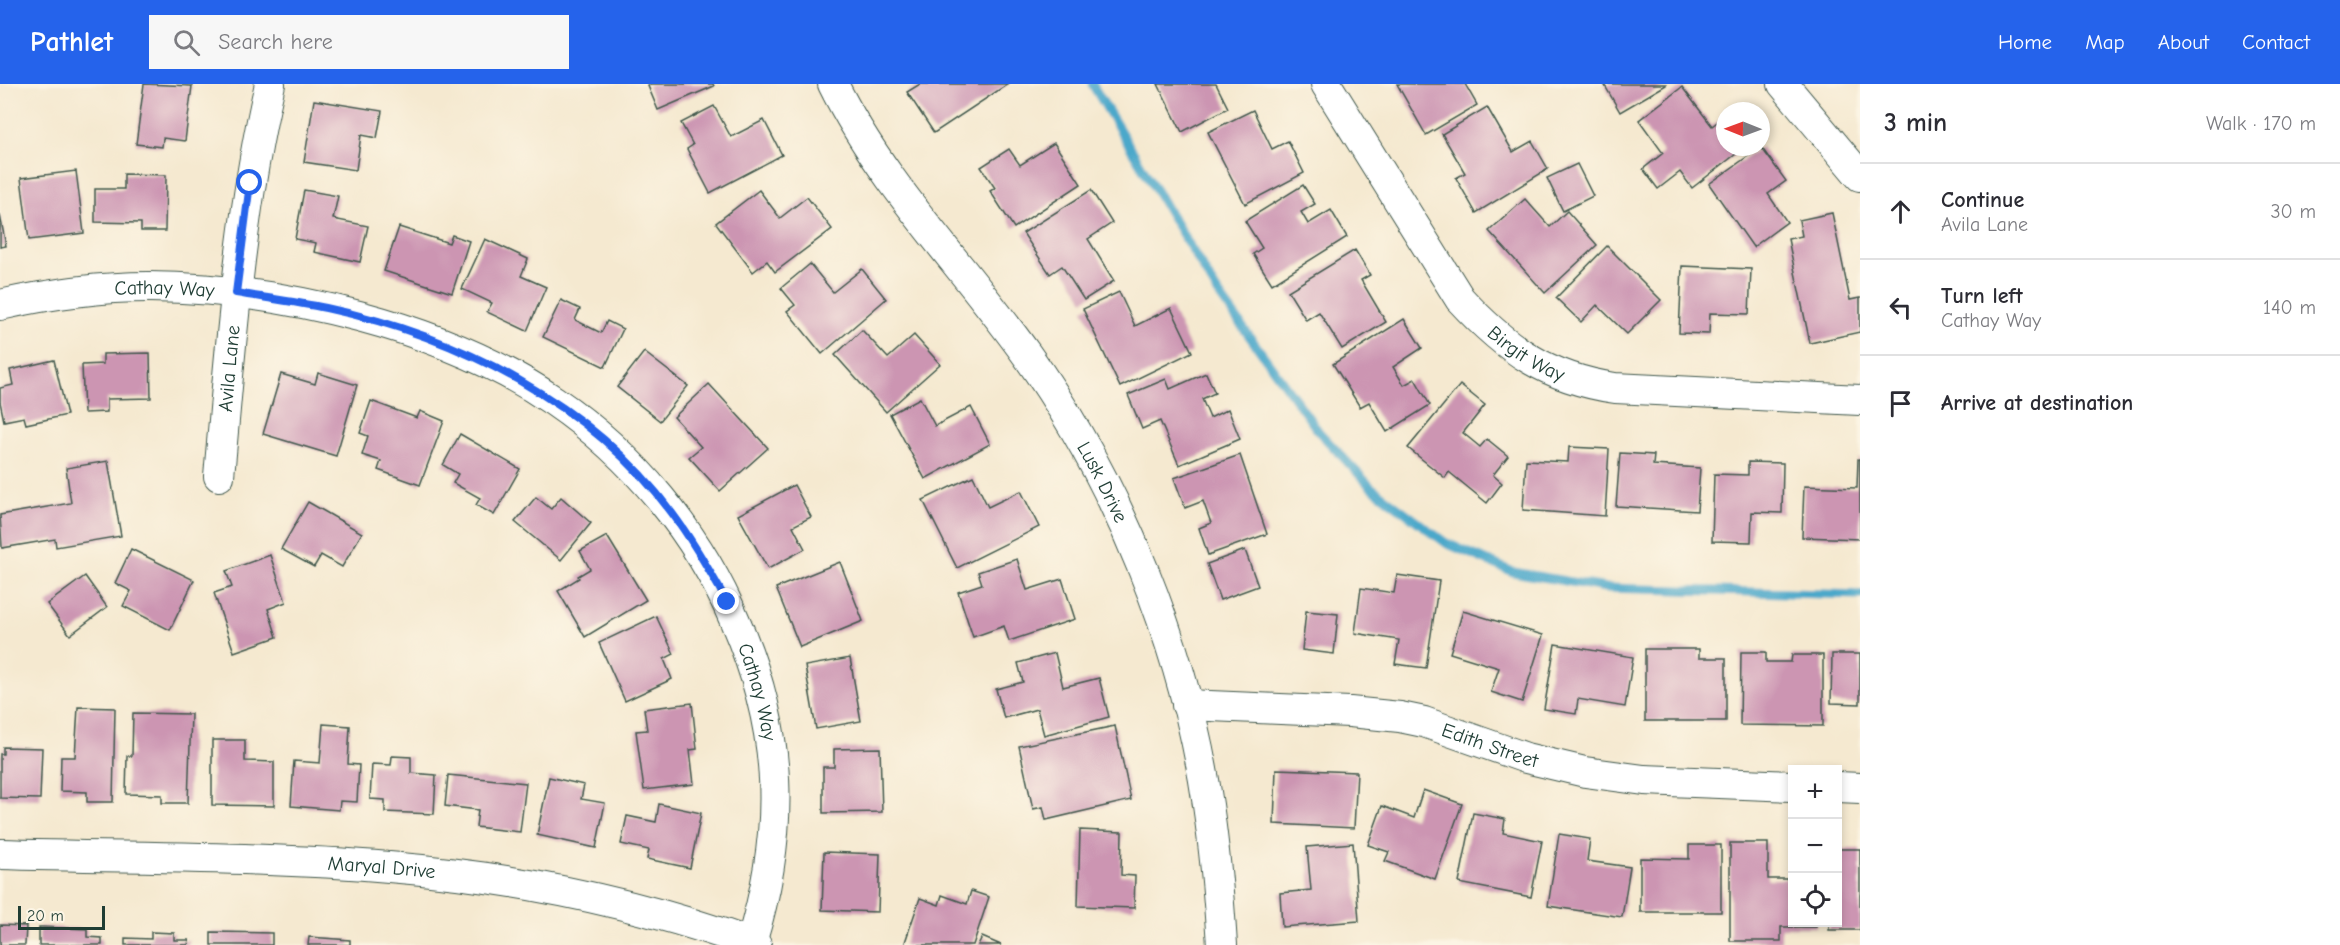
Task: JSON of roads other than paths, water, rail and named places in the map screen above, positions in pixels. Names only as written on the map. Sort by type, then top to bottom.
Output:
[{"type":"street","name":"Avila Lane","points":[[219,476],[236,293],[250,183],[270,84]]},
{"type":"street","name":"Lusk Drive","points":[[833,84],[870,148],[909,204],[984,295],[1029,358],[1071,423],[1107,491],[1139,562],[1166,634],[1187,705],[1208,803],[1218,880],[1222,945]]},
{"type":"street","name":"Birgit Way","points":[[1326,84],[1460,299],[1488,329],[1520,354],[1556,373],[1595,385],[1615,388],[1860,400]]},
{"type":"street","points":[[1783,84],[1860,176]]},
{"type":"street","name":"Cathay Way","points":[[0,305],[37,297],[105,289],[150,287],[236,293],[327,308],[411,332],[466,353],[554,401],[597,434],[636,471],[671,511],[701,555],[727,602],[744,641],[763,703],[772,748],[775,814],[772,858],[754,944]]},
{"type":"street","name":"Edith Street","points":[[1187,705],[1350,712],[1400,717],[1424,722],[1526,758],[1584,772],[1644,780],[1788,786]]},
{"type":"street","points":[[1842,788],[1860,788]]},
{"type":"street","name":"Maryal Drive","points":[[0,854],[305,862],[390,867],[467,875],[594,898],[669,917],[754,944]]},
{"type":"waterway","points":[[1092,84],[1218,293],[1319,432],[1371,487],[1446,543],[1513,572],[1606,588],[1860,595]]}]
